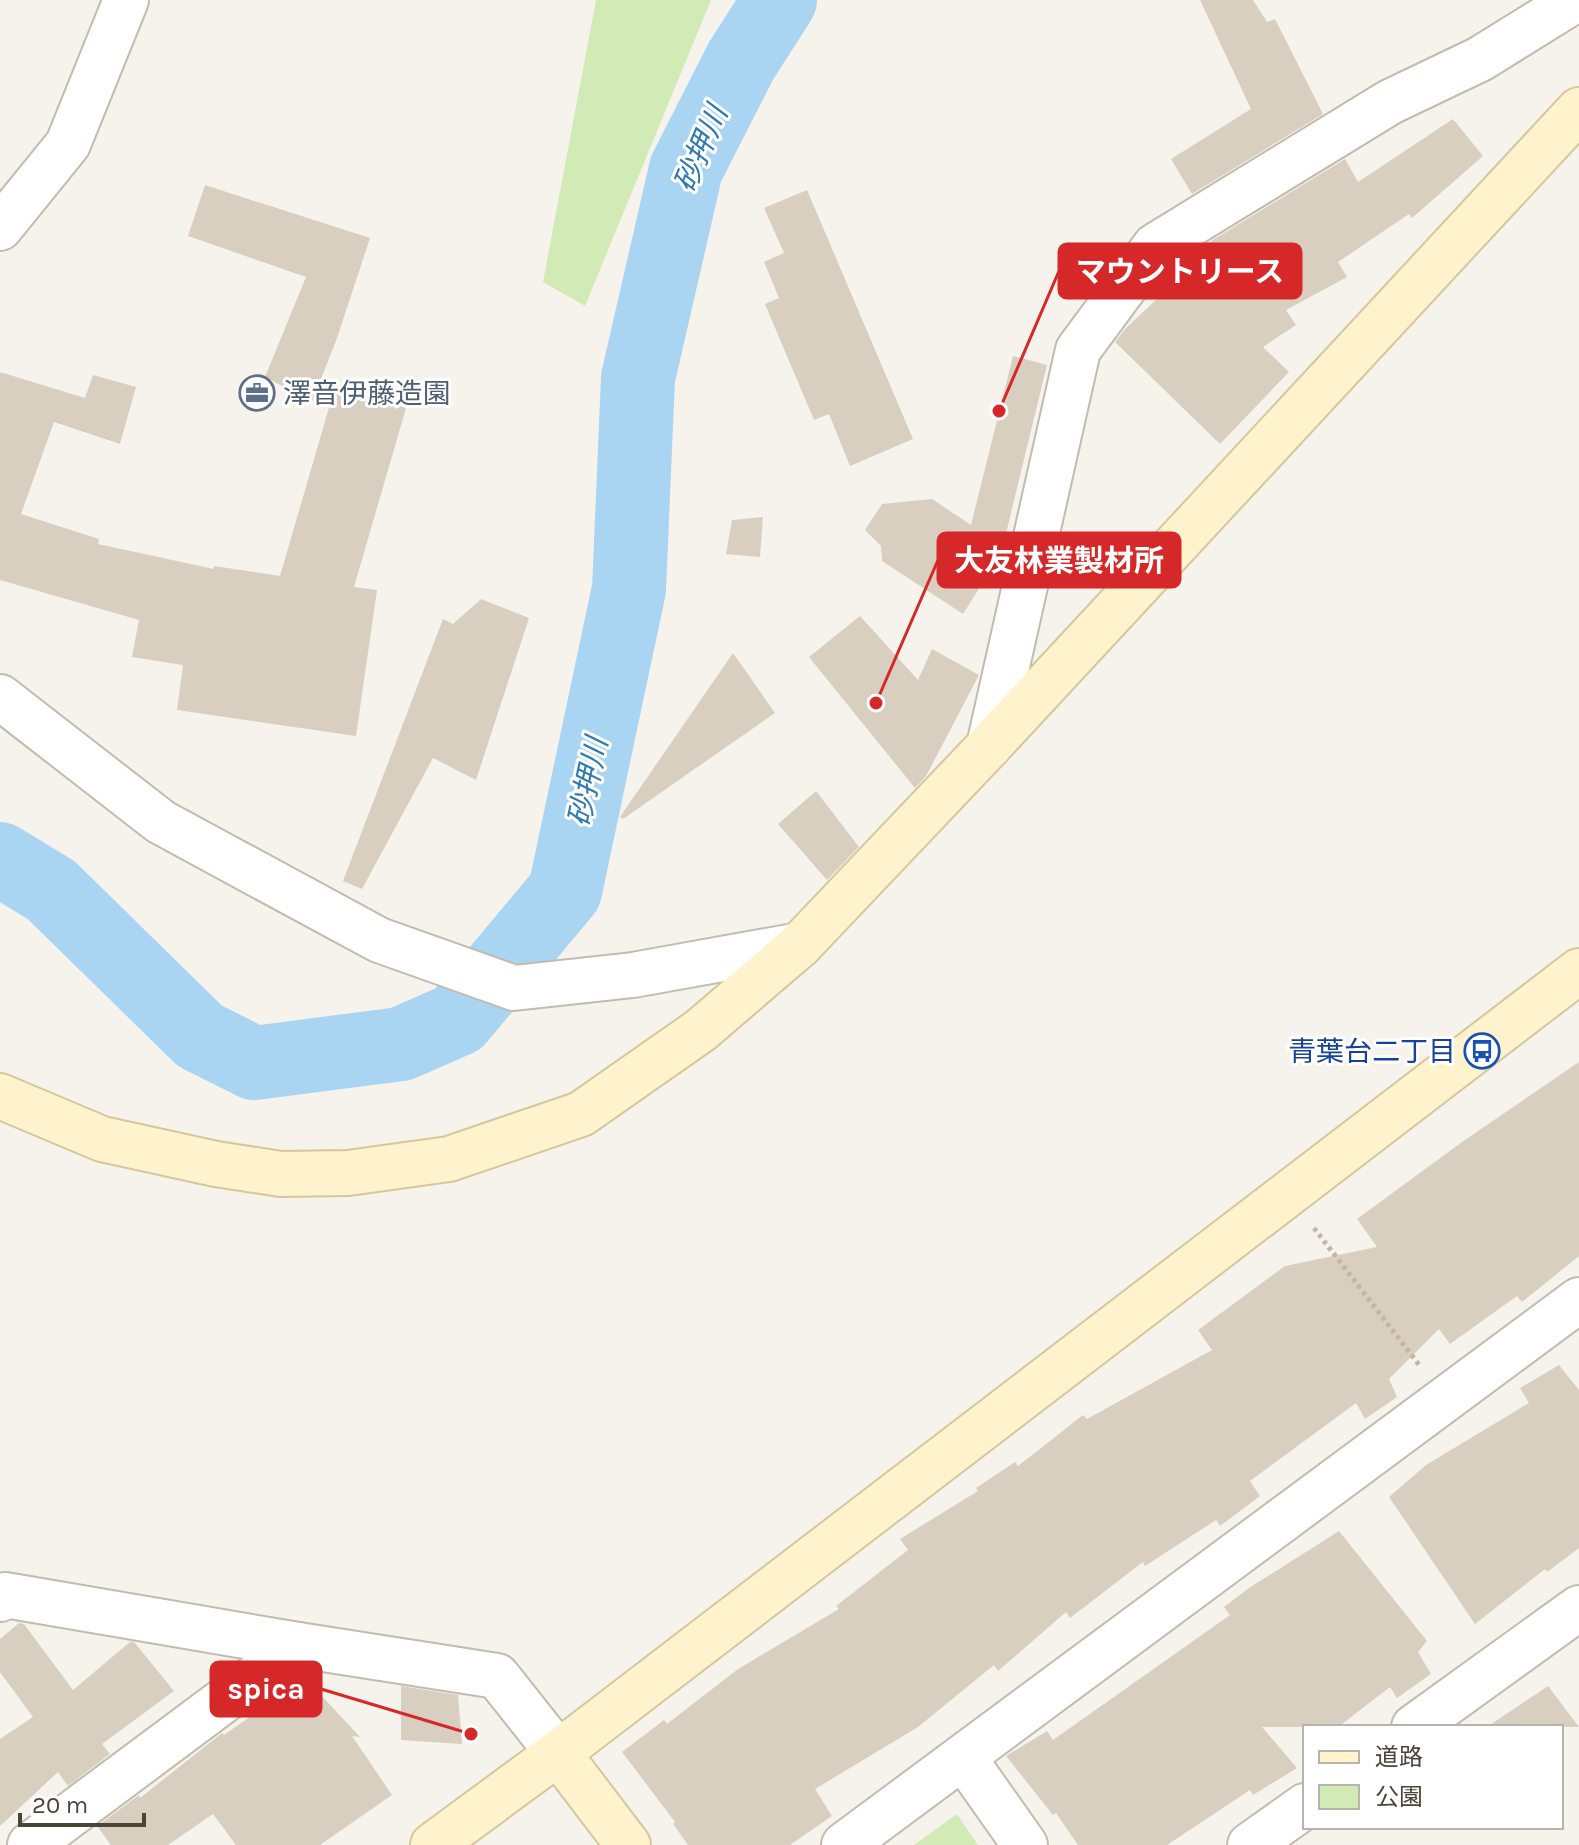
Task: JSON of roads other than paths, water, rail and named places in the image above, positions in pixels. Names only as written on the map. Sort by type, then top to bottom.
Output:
[{"type":"street","points":[[0,228],[68,144],[126,0]]},
{"type":"street","points":[[989,746],[1078,350],[1155,246],[1390,102],[1480,59],[1575,0]]},
{"type":"street","points":[[0,1096],[102,1139],[268,1172],[348,1173],[449,1159],[581,1114],[701,1030],[800,945],[989,746],[1579,110]]},
{"type":"street","points":[[0,697],[161,822],[379,940],[514,988],[633,975],[800,945]]},
{"type":"street","points":[[433,1845],[558,1753],[1579,971]]},
{"type":"street","points":[[844,1845],[1579,1300]]},
{"type":"street","points":[[0,1599],[5,1595],[497,1676],[628,1845]]},
{"type":"street","points":[[1417,1725],[1579,1608]]},
{"type":"street","points":[[30,1845],[298,1645]]},
{"type":"street","points":[[963,1757],[1025,1845]]},
{"type":"street","points":[[1250,1845],[1303,1807]]},
{"type":"waterway","name":"砂押川","points":[[0,859],[51,890],[200,1036],[254,1063],[401,1044],[458,1019],[565,891],[629,589],[638,378],[686,169],[741,61],[780,0]]},
{"type":"place","name":"澤音伊藤造園","points":[[257,393]]},
{"type":"place","name":"マウントリース","points":[[999,411]]},
{"type":"place","name":"大友林業製材所","points":[[876,703]]},
{"type":"place","name":"青葉台二丁目","points":[[1482,1051]]},
{"type":"place","name":"spica","points":[[471,1734]]}]
